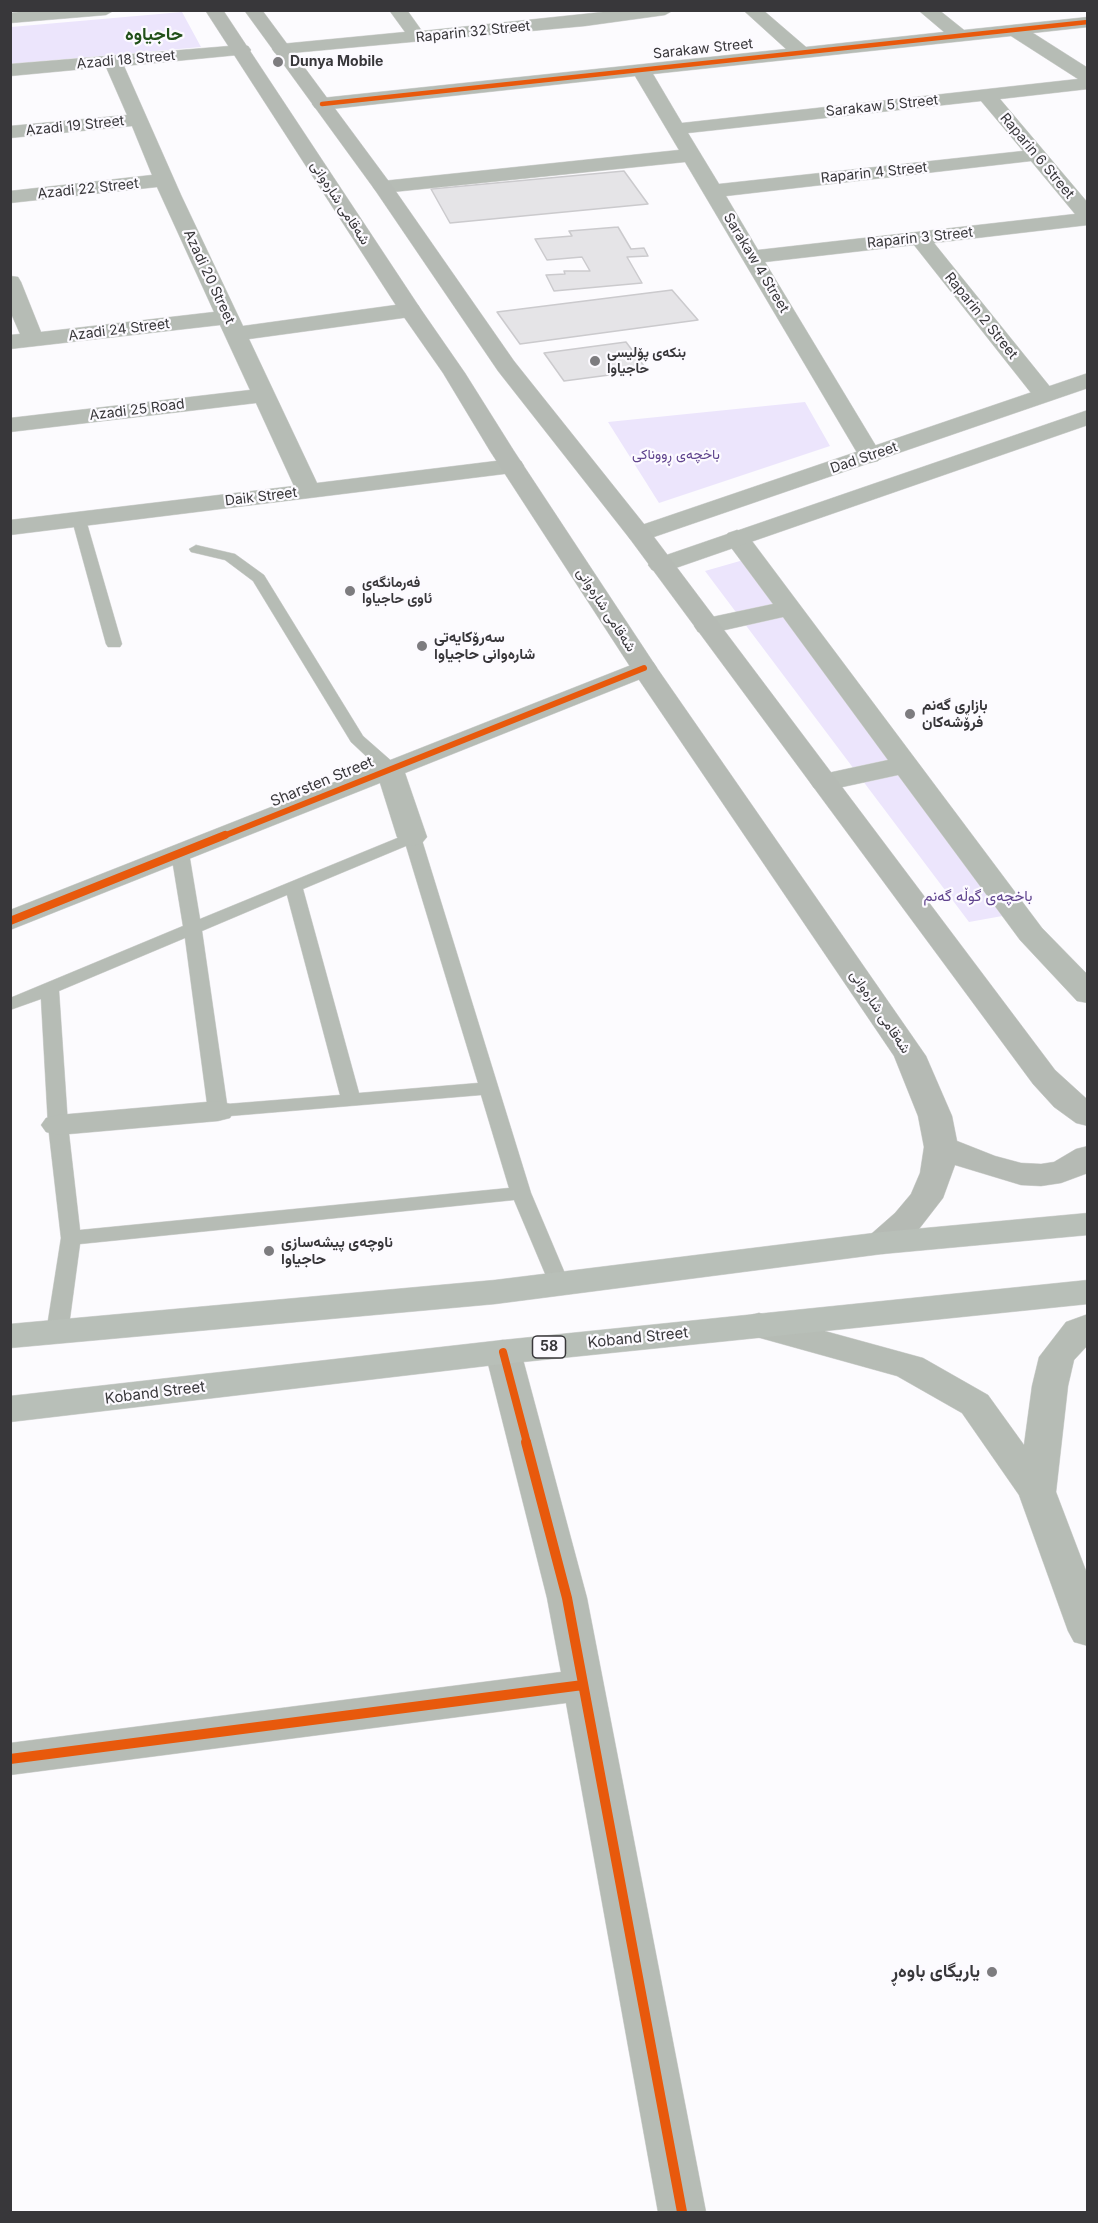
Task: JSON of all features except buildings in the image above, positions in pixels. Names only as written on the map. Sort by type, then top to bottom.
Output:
[{"type":"main road","name":"شەقامی شارەوانی","points":[[214,10],[410,310],[454,373],[644,668],[910,1056],[935,1116],[941,1147],[937,1173],[926,1198],[907,1221],[882,1243]]},
{"type":"main road","points":[[253,10],[383,186],[506,366],[639,534],[1044,1077],[1066,1100],[1088,1116]]},
{"type":"main road","points":[[454,373],[460,367],[475,363],[506,366]]},
{"type":"main road","points":[[941,1147],[983,1164],[1021,1174],[1041,1175],[1061,1172],[1077,1165],[1088,1156]]},
{"type":"main road","points":[[10,1336],[495,1292],[882,1243],[1088,1224]]},
{"type":"main road","name":"Koband Street","points":[[10,1409],[503,1352],[1088,1292]]},
{"type":"street","points":[[10,18],[106,10]]},
{"type":"street","points":[[398,10],[417,37]]},
{"type":"street","name":"Raparin 32 Street","points":[[281,49],[417,37],[580,16],[665,10]]},
{"type":"street","points":[[752,10],[801,52]]},
{"type":"street","points":[[927,10],[959,35]]},
{"type":"street","name":"Sarakaw Street","points":[[322,104],[1088,22]]},
{"type":"street","points":[[1015,30],[1088,77]]},
{"type":"street","name":"Azadi 18 Street","points":[[10,70],[242,50]]},
{"type":"street","name":"Azadi 20 Street","points":[[113,61],[165,180],[309,492]]},
{"type":"street","name":"Sarakaw 4 Street","points":[[641,69],[870,456]]},
{"type":"street","name":"Sarakaw 5 Street","points":[[676,129],[1088,83]]},
{"type":"street","name":"Raparin 6 Street","points":[[986,94],[1088,218]]},
{"type":"street","name":"Azadi 19 Street","points":[[10,132],[139,120]]},
{"type":"street","name":"Raparin 4 Street","points":[[713,191],[1036,154]]},
{"type":"street","points":[[383,186],[692,155]]},
{"type":"street","name":"Azadi 22 Street","points":[[10,197],[165,180]]},
{"type":"street","name":"Raparin 3 Street","points":[[752,257],[1088,218]]},
{"type":"street","name":"Raparin 2 Street","points":[[920,238],[1043,393]]},
{"type":"street","points":[[10,282],[33,340]]},
{"type":"street","name":"Azadi 24 Street","points":[[10,342],[410,310]]},
{"type":"street","name":"Dad Street","points":[[639,534],[870,456],[1043,393],[1088,380]]},
{"type":"street","name":"Azadi 25 Road","points":[[10,425],[264,395]]},
{"type":"street","points":[[662,565],[1088,417]]},
{"type":"street","name":"Daik Street","points":[[10,528],[512,466]]},
{"type":"street","points":[[737,538],[1031,934],[1088,994]]},
{"type":"street","points":[[707,626],[789,608]]},
{"type":"street","name":"Sharsten Street","points":[[10,921],[644,668]]},
{"type":"street","points":[[824,782],[905,765]]},
{"type":"street","points":[[390,770],[412,837]]},
{"type":"street","points":[[58,1125],[218,1111]]},
{"type":"street","points":[[759,1325],[910,1367],[975,1404],[1037,1492],[1088,1631]]},
{"type":"street","points":[[1037,1492],[1050,1386],[1057,1357],[1079,1331],[1088,1326]]},
{"type":"street","points":[[503,1352],[567,1598],[682,2212]]},
{"type":"street","points":[[10,1758],[583,1685]]},
{"type":"lane","points":[[79,520],[114,644]]},
{"type":"lane","points":[[196,549],[230,557],[259,578],[357,739],[390,770]]},
{"type":"lane","points":[[10,1005],[412,837],[521,1193],[559,1283]]},
{"type":"lane","points":[[180,853],[218,1111],[490,1088]]},
{"type":"lane","points":[[294,887],[351,1100]]},
{"type":"lane","points":[[50,989],[58,1125],[71,1238],[57,1333]]},
{"type":"lane","points":[[71,1238],[521,1193]]},
{"type":"green space","points":[[182,12],[201,47],[11,64],[11,27]]},
{"type":"green space","name":"باخچەی ڕووناکی","points":[[805,402],[830,446],[659,503],[608,422]]},
{"type":"green space","name":"باخچەی گوڵە گەنم","points":[[747,559],[1019,913],[969,922],[705,571]]},
{"type":"cycle path","points":[[322,104],[1088,22]]},
{"type":"cycle path","points":[[10,921],[644,668]]},
{"type":"cycle path","points":[[503,1352],[567,1598],[682,2212]]},
{"type":"cycle path","points":[[10,1759],[583,1685]]},
{"type":"place","name":"Dunya Mobile","points":[[278,62]]},
{"type":"place","name":"بنکەی پۆلیسی حاجیاوا","points":[[595,361]]},
{"type":"place","name":"فەرمانگەی ئاوی حاجیاوا","points":[[350,591]]},
{"type":"place","name":"سەرۆکایەتی شارەوانی حاجیاوا","points":[[422,646]]},
{"type":"place","name":"بازاڕی گەنم فرۆشەکان","points":[[910,714]]},
{"type":"place","name":"ناوچەی پیشەسازی حاجیاوا","points":[[269,1251]]},
{"type":"place","name":"یاریگای باوەڕ","points":[[992,1972]]},
{"type":"district","name":"حاجیاوە","points":[[154,35]]}]
